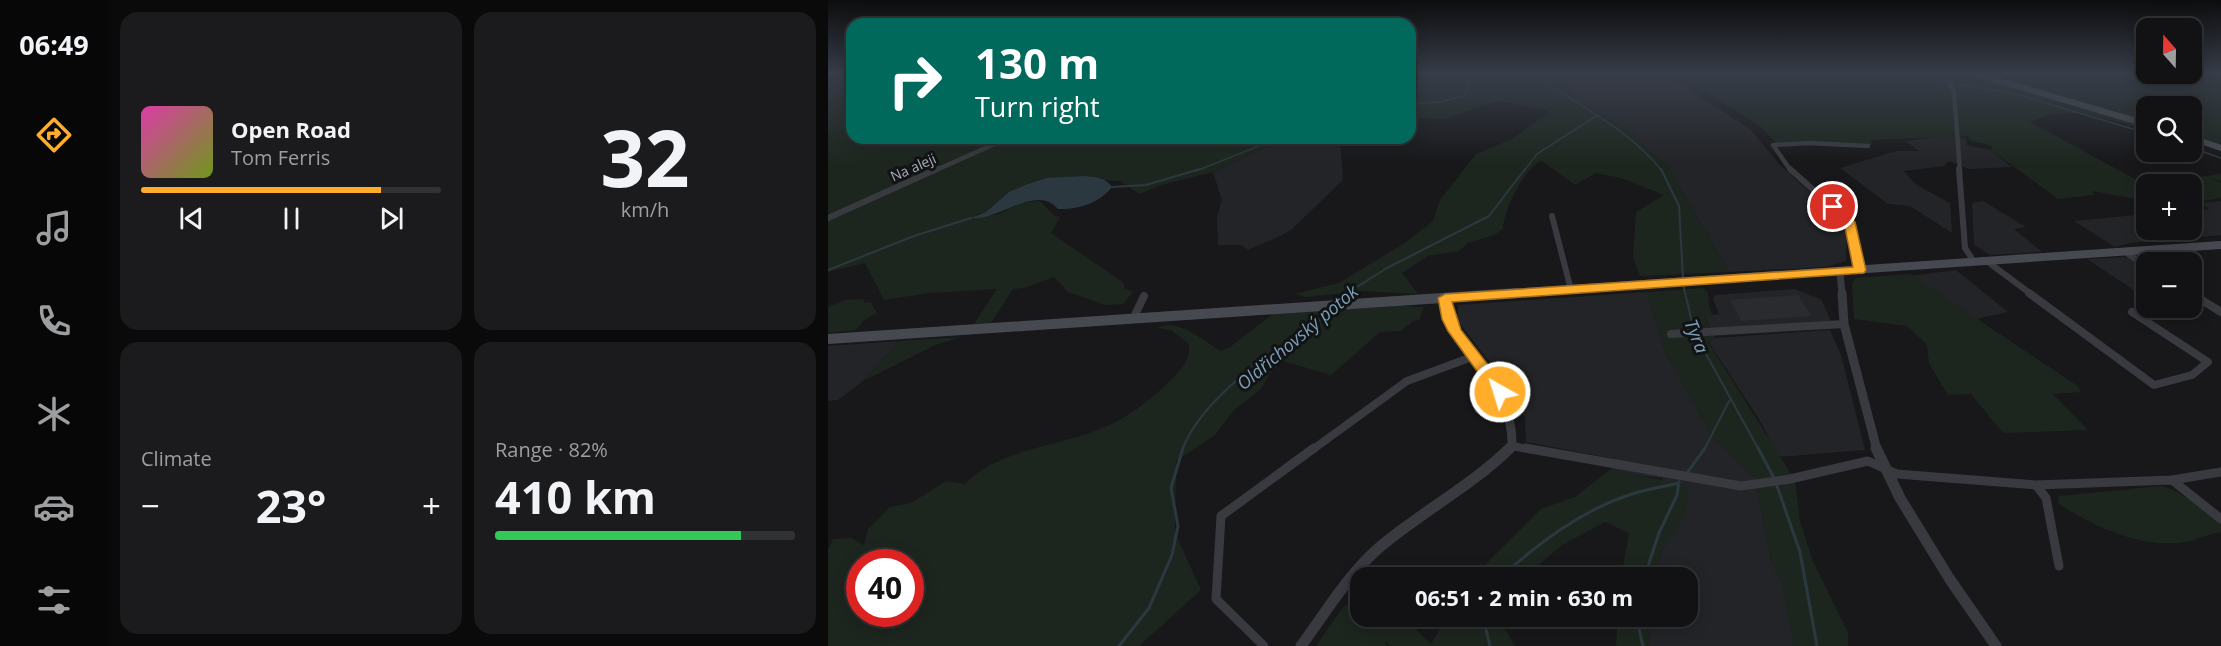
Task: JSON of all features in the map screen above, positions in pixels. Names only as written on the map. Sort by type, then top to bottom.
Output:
[{"type":"main road","points":[[2075,103],[2136,121]]},
{"type":"main road","points":[[2202,141],[2221,148]]},
{"type":"main road","points":[[828,339],[2221,245]]},
{"type":"street","points":[[1955,103],[1965,248],[1971,257]]},
{"type":"street","points":[[1860,270],[1849,222],[1796,176],[1782,161],[1773,145],[1809,143],[1868,146]]},
{"type":"street","name":"Na aleji","points":[[828,218],[994,144]]},
{"type":"street","points":[[1551,216],[1571,290]]},
{"type":"street","points":[[2124,252],[2136,260]]},
{"type":"street","points":[[1988,262],[2154,385],[2192,375],[2208,362],[2132,312]]},
{"type":"street","points":[[1840,272],[1844,324],[1877,451],[1884,468],[1949,578],[1996,646]]},
{"type":"street","points":[[1133,319],[1144,296]]},
{"type":"street","points":[[1301,646],[1347,584],[1380,547],[1495,464],[1512,446],[1511,419],[1500,392],[1472,357],[1449,319],[1445,298]]},
{"type":"street","points":[[2202,300],[2220,310]]},
{"type":"street","points":[[1671,334],[1844,324]]},
{"type":"street","points":[[1264,646],[1216,599],[1221,516],[1407,381],[1472,357]]},
{"type":"street","points":[[1512,446],[1740,486],[1787,480],[1868,461],[1897,474],[2036,484],[2172,480],[2221,472]]},
{"type":"street","points":[[2172,480],[2221,519]]},
{"type":"street","points":[[2036,484],[2046,498],[2060,566]]},
{"type":"shaded area","points":[[828,103],[846,103],[846,144],[1278,144],[1256,151],[1213,172],[1161,185],[1139,194],[1120,181],[1047,178],[1009,192],[986,212],[974,215],[997,215],[1021,203],[1040,201],[1055,216],[1060,217],[1051,233],[1124,283],[1124,288],[1133,292],[1123,304],[1105,305],[1068,292],[1054,277],[1024,288],[1013,289],[991,323],[974,324],[997,289],[929,293],[884,300],[865,263],[828,272]]},
{"type":"shaded area","points":[[1416,103],[1492,103],[1444,119],[1416,118]]},
{"type":"shaded area","points":[[1509,103],[1580,103],[1631,132],[1649,152],[1667,165],[1729,272],[1640,276],[1633,257],[1636,212],[1664,195],[1621,178],[1596,173],[1575,185],[1542,161],[1529,171],[1516,190],[1507,211],[1503,229],[1494,235],[1468,243],[1459,251],[1428,256],[1402,273],[1418,294],[1364,291],[1306,297],[1295,294],[1339,283],[1406,242],[1433,221],[1440,200],[1476,154],[1512,139],[1548,113],[1546,110]]},
{"type":"shaded area","points":[[1580,103],[1710,103],[1751,130],[1780,165],[1844,224],[1847,231],[1846,261],[1825,267],[1729,272],[1667,165],[1649,152],[1631,132]]},
{"type":"shaded area","points":[[1723,103],[2071,103],[2136,122],[2136,127],[2102,117],[2075,113],[2046,116],[2030,122],[2136,180],[2136,199],[2093,191],[2093,195],[2058,199],[1991,150],[1992,146],[1970,140],[1968,136],[1871,140],[1872,145],[1776,143],[1761,127]]},
{"type":"shaded area","points":[[2081,103],[2136,103],[2136,119]]},
{"type":"shaded area","points":[[2202,103],[2221,103],[2221,141],[2219,145],[2202,139]]},
{"type":"shaded area","points":[[1952,135],[1966,139],[1966,145],[1991,150],[2012,167],[1969,169],[1949,161],[1944,166],[1904,171],[1915,184],[1950,203],[1952,233],[1910,206],[1888,204],[1840,168],[1896,151],[1919,151],[1905,141]]},
{"type":"shaded area","points":[[1278,144],[1340,144],[1343,180],[1291,230],[1282,235],[1248,250],[1242,245],[1218,245],[1217,216],[1222,200],[1213,172],[1256,151]]},
{"type":"shaded area","points":[[2221,174],[2221,181],[2209,177],[2221,183],[2221,198],[2202,201],[2202,177]]},
{"type":"shaded area","points":[[1085,176],[1104,180],[1112,187],[1095,201],[1080,207],[1058,209],[1049,202],[1028,201],[992,215],[971,218],[986,212],[1009,192],[1028,184],[1047,178]]},
{"type":"shaded area","points":[[1983,201],[2026,227],[2014,229],[2042,252],[1990,255],[1974,245],[1972,203]]},
{"type":"shaded area","points":[[2221,201],[2221,235],[2202,237],[2202,210],[2209,209],[2202,203]]},
{"type":"shaded area","points":[[2136,215],[2136,240],[2164,240],[2130,243],[2115,247],[2074,221]]},
{"type":"shaded area","points":[[2127,257],[2136,262],[2136,291],[2087,259]]},
{"type":"shaded area","points":[[1956,270],[2008,312],[1976,319],[1910,276]]},
{"type":"shaded area","points":[[1910,274],[2079,387],[2080,392],[2053,394],[2088,430],[2003,433],[1971,394],[1948,395],[1929,363],[1927,345],[1907,326],[1854,319],[1852,284],[1856,278]]},
{"type":"shaded area","points":[[1703,288],[1708,292],[1709,307],[1713,315],[1704,317],[1715,338],[1708,342],[1795,480],[1800,521],[1812,559],[1848,633],[1848,646],[1794,646],[1783,585],[1771,561],[1755,478],[1713,437],[1665,352],[1647,292]]},
{"type":"shaded area","points":[[1794,289],[1821,299],[1830,319],[1828,325],[1713,333],[1704,316],[1719,314],[1713,299],[1715,295]]},
{"type":"shaded area","points":[[1647,292],[1665,352],[1713,437],[1755,478],[1771,561],[1783,585],[1794,646],[1650,646],[1649,627],[1698,627],[1698,567],[1658,567],[1661,553],[1667,543],[1662,478],[1633,475],[1611,469],[1615,459],[1526,442],[1525,418],[1497,372],[1458,321],[1458,305]]},
{"type":"shaded area","points":[[864,299],[864,303],[870,302],[877,313],[864,320],[856,330],[828,333],[828,307],[846,300]]},
{"type":"shaded area","points":[[1398,306],[1424,307],[1419,320],[1413,321],[1401,331],[1380,332],[1331,375],[1283,361],[1271,372],[1260,390],[1234,410],[1215,435],[1176,461],[1175,533],[1201,590],[1139,646],[828,646],[828,550],[833,539],[851,538],[864,545],[868,529],[890,507],[911,503],[946,481],[965,484],[994,463],[1029,450],[1083,435],[1110,425],[1128,415],[1168,383],[1183,366],[1188,356],[1189,344],[1171,330],[1157,328],[1165,325],[1182,328],[1221,351],[1230,347],[1273,314]]},
{"type":"shaded area","points":[[1830,330],[1841,355],[1865,450],[1778,457],[1762,424],[1708,341],[1715,338]]},
{"type":"shaded area","points":[[961,337],[935,345],[863,381],[899,341]]},
{"type":"shaded area","points":[[899,341],[863,381],[838,400],[828,401],[828,346]]},
{"type":"shaded area","points":[[1611,469],[1688,487],[1686,513],[1661,553],[1658,567],[1623,567],[1629,533],[1605,522],[1562,545],[1536,567],[1483,567],[1541,509],[1575,497]]},
{"type":"shaded area","points":[[2161,486],[2177,492],[2200,507],[2221,524],[2221,532],[2190,541],[2173,543],[2138,540],[2104,528],[2058,503],[2059,496]]},
{"type":"shaded area","points":[[1350,602],[1350,627],[1413,627],[1431,644],[1441,627],[1504,627],[1515,646],[1390,646],[1386,641],[1388,646],[1316,646],[1340,611]]},
{"type":"shaded area","points":[[1617,627],[1649,627],[1650,646],[1616,646]]},
{"type":"building","points":[[1798,295],[1812,316],[1741,321],[1730,300]]},
{"type":"waterway","points":[[1416,104],[1423,103]]},
{"type":"waterway","name":"Tyra","points":[[1578,103],[1634,142],[1662,171]]},
{"type":"waterway","points":[[2046,103],[2136,130]]},
{"type":"waterway","name":"Oldřichovský potok","points":[[1524,171],[1537,154],[1596,116]]},
{"type":"waterway","points":[[1196,171],[1264,144]]},
{"type":"waterway","points":[[2202,151],[2221,158]]},
{"type":"waterway","points":[[1112,187],[1146,185],[1200,169]]},
{"type":"waterway","name":"Oldřichovský potok","points":[[1333,302],[1387,268],[1489,216],[1525,169]]},
{"type":"waterway","name":"Tyra","points":[[1662,171],[1679,206],[1683,278]]},
{"type":"waterway","points":[[828,270],[914,236],[971,218]]},
{"type":"waterway","name":"Tyra","points":[[1683,284],[1694,331]]},
{"type":"waterway","name":"Oldřichovský potok","points":[[1183,448],[1193,429],[1226,390],[1267,356],[1330,314],[1331,309]]},
{"type":"waterway","name":"Tyra","points":[[1696,336],[1759,450]]},
{"type":"waterway","points":[[1704,450],[1729,401]]},
{"type":"waterway","name":"Oldřichovský potok","points":[[1119,646],[1149,608],[1172,555],[1178,526],[1171,488],[1183,448]]},
{"type":"waterway","points":[[1687,473],[1705,448]]},
{"type":"waterway","name":"Tyra","points":[[1758,448],[1774,478]]},
{"type":"waterway","points":[[1513,567],[1544,541],[1593,510],[1635,493],[1679,483]]},
{"type":"waterway","points":[[1648,567],[1659,533],[1677,495],[1679,483]]},
{"type":"waterway","name":"Tyra","points":[[1776,483],[1800,552],[1817,646]]},
{"type":"waterway","points":[[1485,627],[1490,646]]},
{"type":"waterway","points":[[1639,627],[1643,646]]},
{"type":"route","points":[[1500,392],[1455,331],[1449,319],[1445,298],[1860,270],[1856,257],[1854,233],[1849,222],[1833,207]]}]
